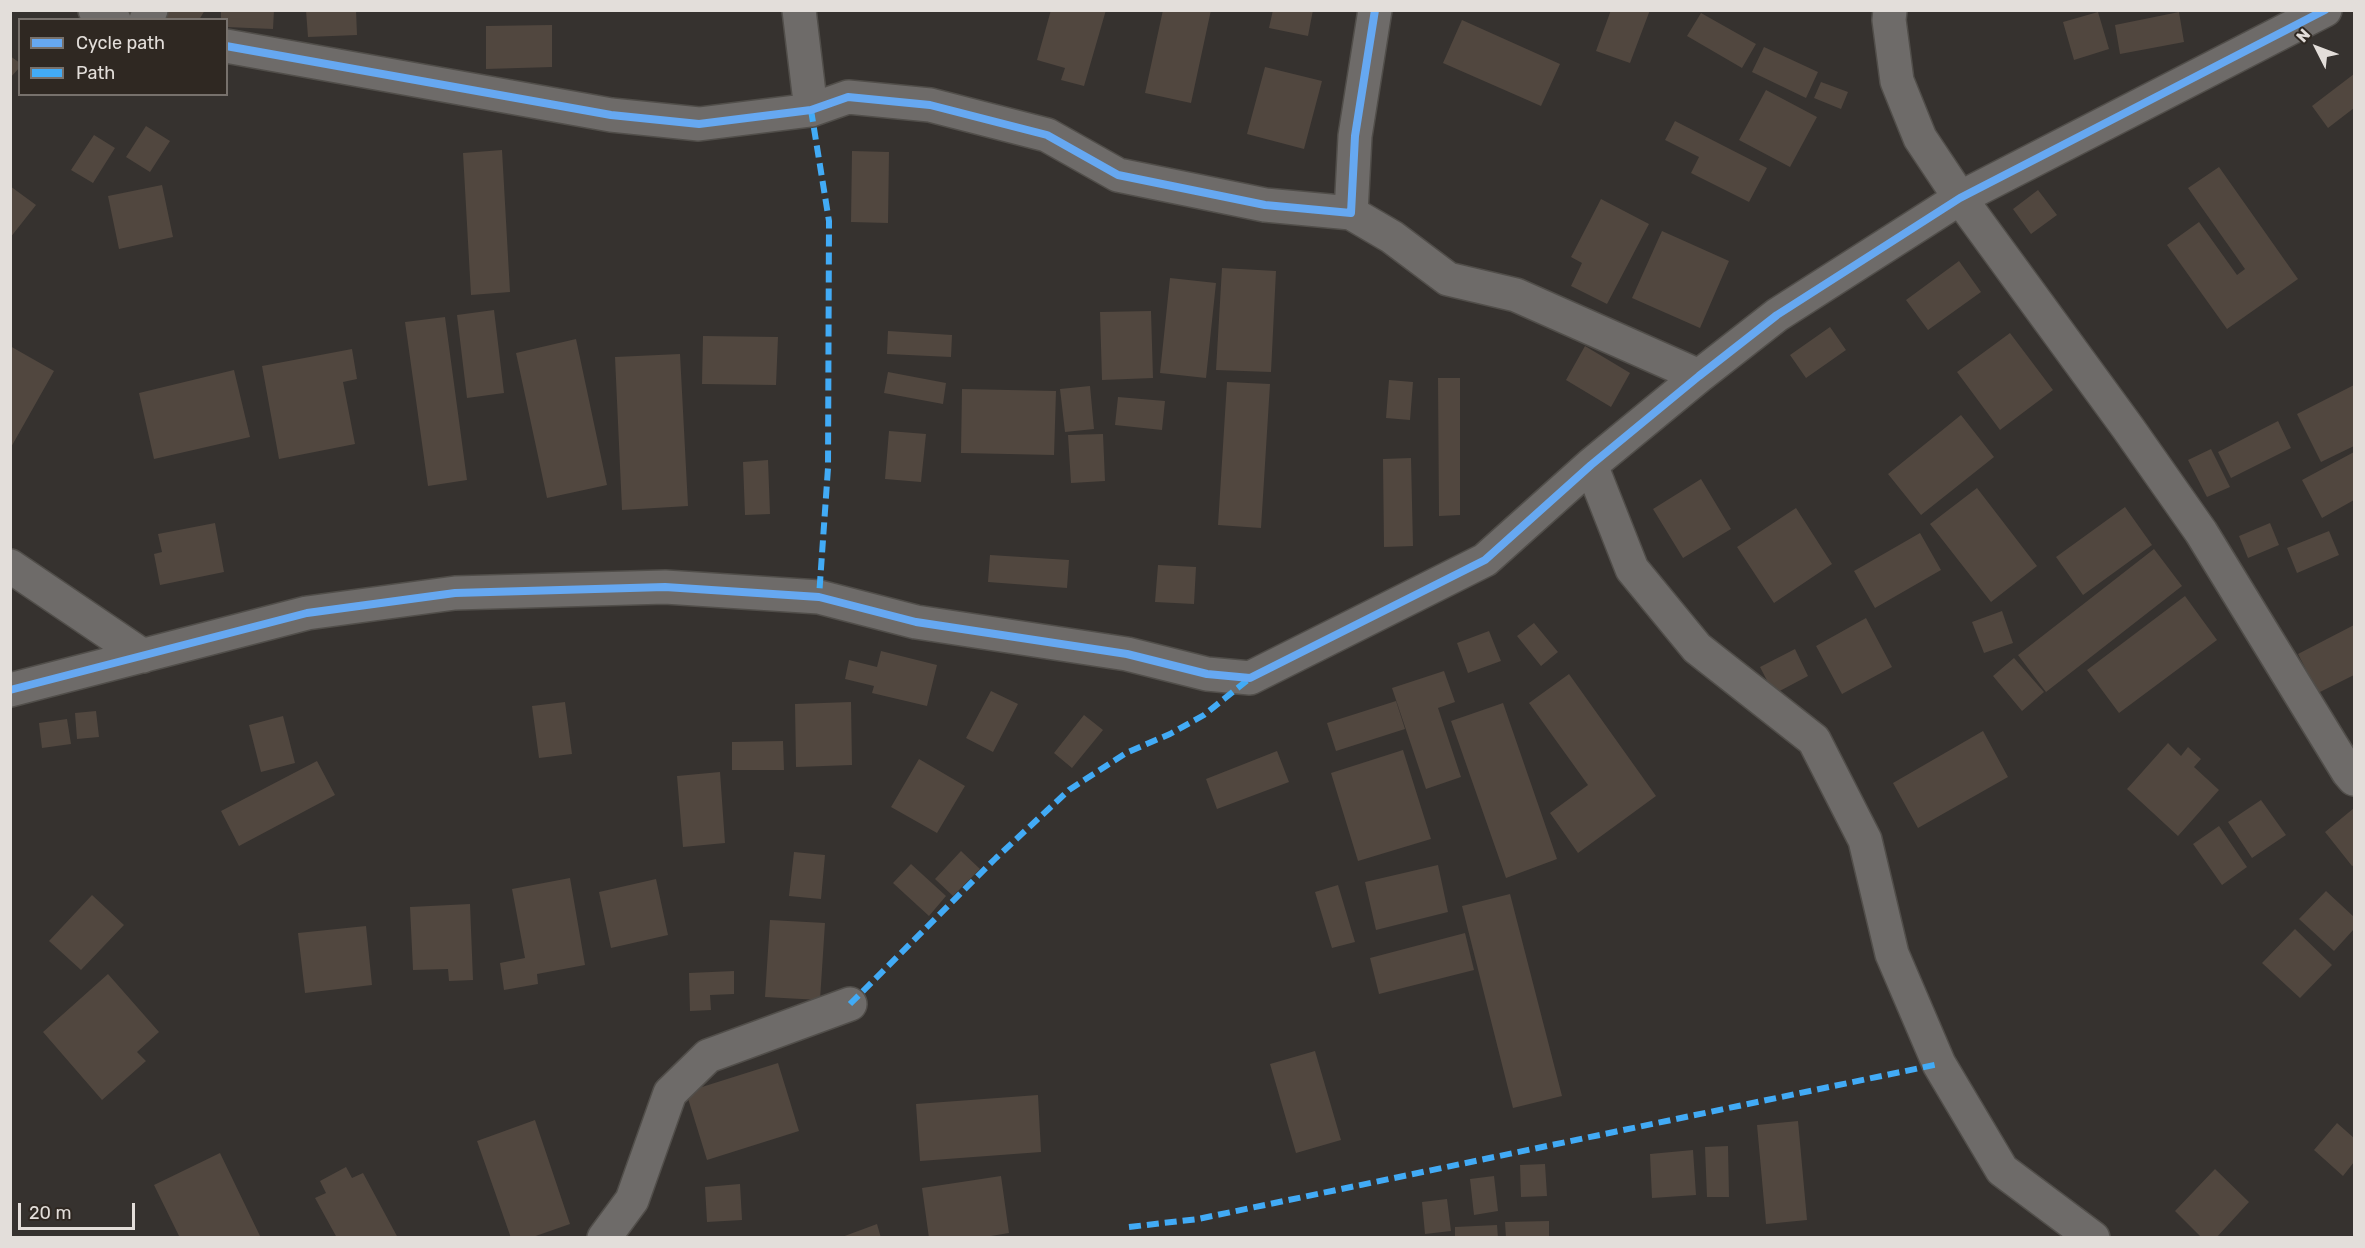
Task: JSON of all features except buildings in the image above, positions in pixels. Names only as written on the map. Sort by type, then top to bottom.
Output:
[{"type":"street","points":[[95,10],[110,18]]},
{"type":"street","points":[[799,10],[811,110]]},
{"type":"street","points":[[1351,213],[1355,136],[1375,10]]},
{"type":"street","points":[[1890,10],[1889,20],[1897,81],[1920,138],[1960,198],[2201,532],[2348,772],[2355,779]]},
{"type":"street","points":[[10,690],[307,613],[456,593],[665,587],[819,597],[916,622],[1127,654],[1207,674],[1250,678],[1485,560],[1591,465],[1777,315],[1960,198],[2325,10]]},
{"type":"street","points":[[228,46],[610,115],[699,124],[811,110],[848,98],[930,105],[1047,135],[1118,175],[1265,205],[1351,213],[1392,237],[1448,279],[1516,295],[1699,376]]},
{"type":"street","points":[[1591,465],[1632,569],[1697,648],[1814,740],[1865,840],[1892,954],[1939,1064],[2002,1170],[2093,1238]]},
{"type":"street","points":[[10,566],[143,656]]},
{"type":"street","points":[[604,1238],[632,1200],[670,1093],[708,1056],[850,1004]]},
{"type":"marked path","points":[[811,110],[829,221],[828,468],[819,597]]},
{"type":"marked path","points":[[850,1004],[996,858],[1069,790],[1126,753],[1170,734],[1204,715],[1249,679]]},
{"type":"marked path","points":[[1129,1227],[1198,1219],[1939,1064]]},
{"type":"cycle path","points":[[228,46],[611,115],[699,124],[811,110],[848,97],[930,105],[1047,135],[1118,175],[1265,205],[1351,213],[1355,136],[1375,10]]},
{"type":"cycle path","points":[[10,690],[307,613],[455,593],[665,587],[819,597],[916,622],[1127,654],[1207,674],[1250,678],[1485,560],[1591,465],[1777,315],[1960,198],[2325,10]]}]
